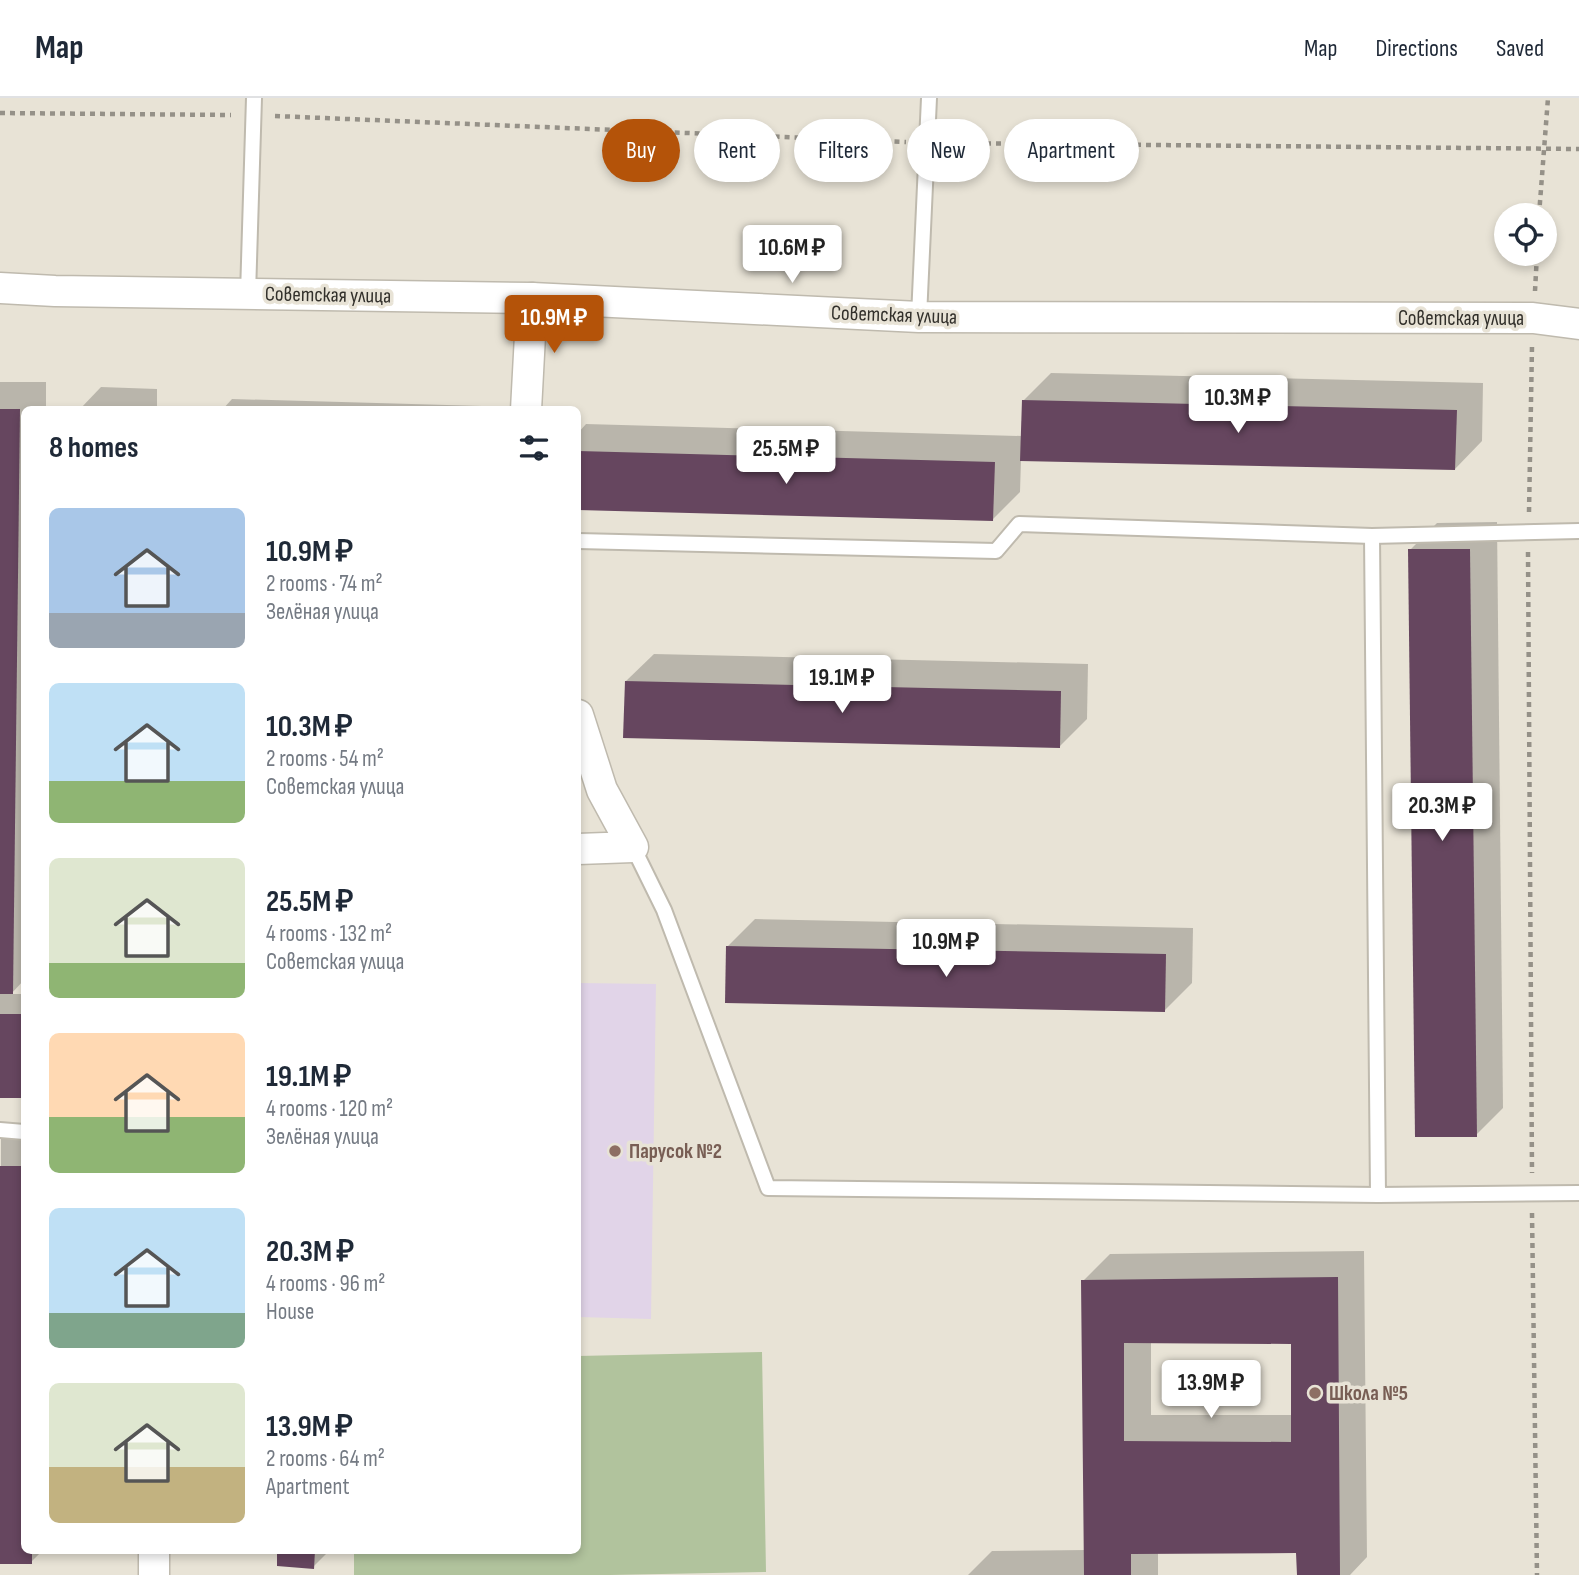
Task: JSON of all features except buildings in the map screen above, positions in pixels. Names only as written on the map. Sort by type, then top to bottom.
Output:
[{"type":"street","name":"Советская улица","points":[[0,288],[532,298],[919,317],[1533,318],[1579,324]]},
{"type":"street","points":[[526,406],[532,298]]},
{"type":"street","points":[[581,724],[602,790],[633,847],[581,849]]},
{"type":"street","points":[[154,1554],[154,1575]]},
{"type":"lane","points":[[248,294],[254,98]]},
{"type":"lane","points":[[928,119],[929,98]]},
{"type":"lane","points":[[919,317],[925,182]]},
{"type":"lane","points":[[581,541],[996,551],[1019,524],[1372,536],[1579,531]]},
{"type":"lane","points":[[1372,536],[1378,1195]]},
{"type":"lane","points":[[633,847],[664,910],[768,1188],[1378,1195],[1579,1192]]},
{"type":"lane","points":[[0,1130],[21,1132]]},
{"type":"path","points":[[1540,203],[1548,98]]},
{"type":"path","points":[[0,113],[253,115],[907,141]]},
{"type":"path","points":[[990,143],[1579,149]]},
{"type":"path","points":[[1535,266],[1528,533],[1532,1193],[1538,1575]]},
{"type":"shaded area","name":"Парусок №2","points":[[581,983],[656,984],[651,1319],[581,1317]]},
{"type":"green space","points":[[762,1352],[766,1572],[354,1575],[354,1554],[581,1554],[581,1356]]},
{"type":"place","name":"Парусок №2","points":[[615,1151]]},
{"type":"place","name":"Школа №5","points":[[1315,1393]]}]
